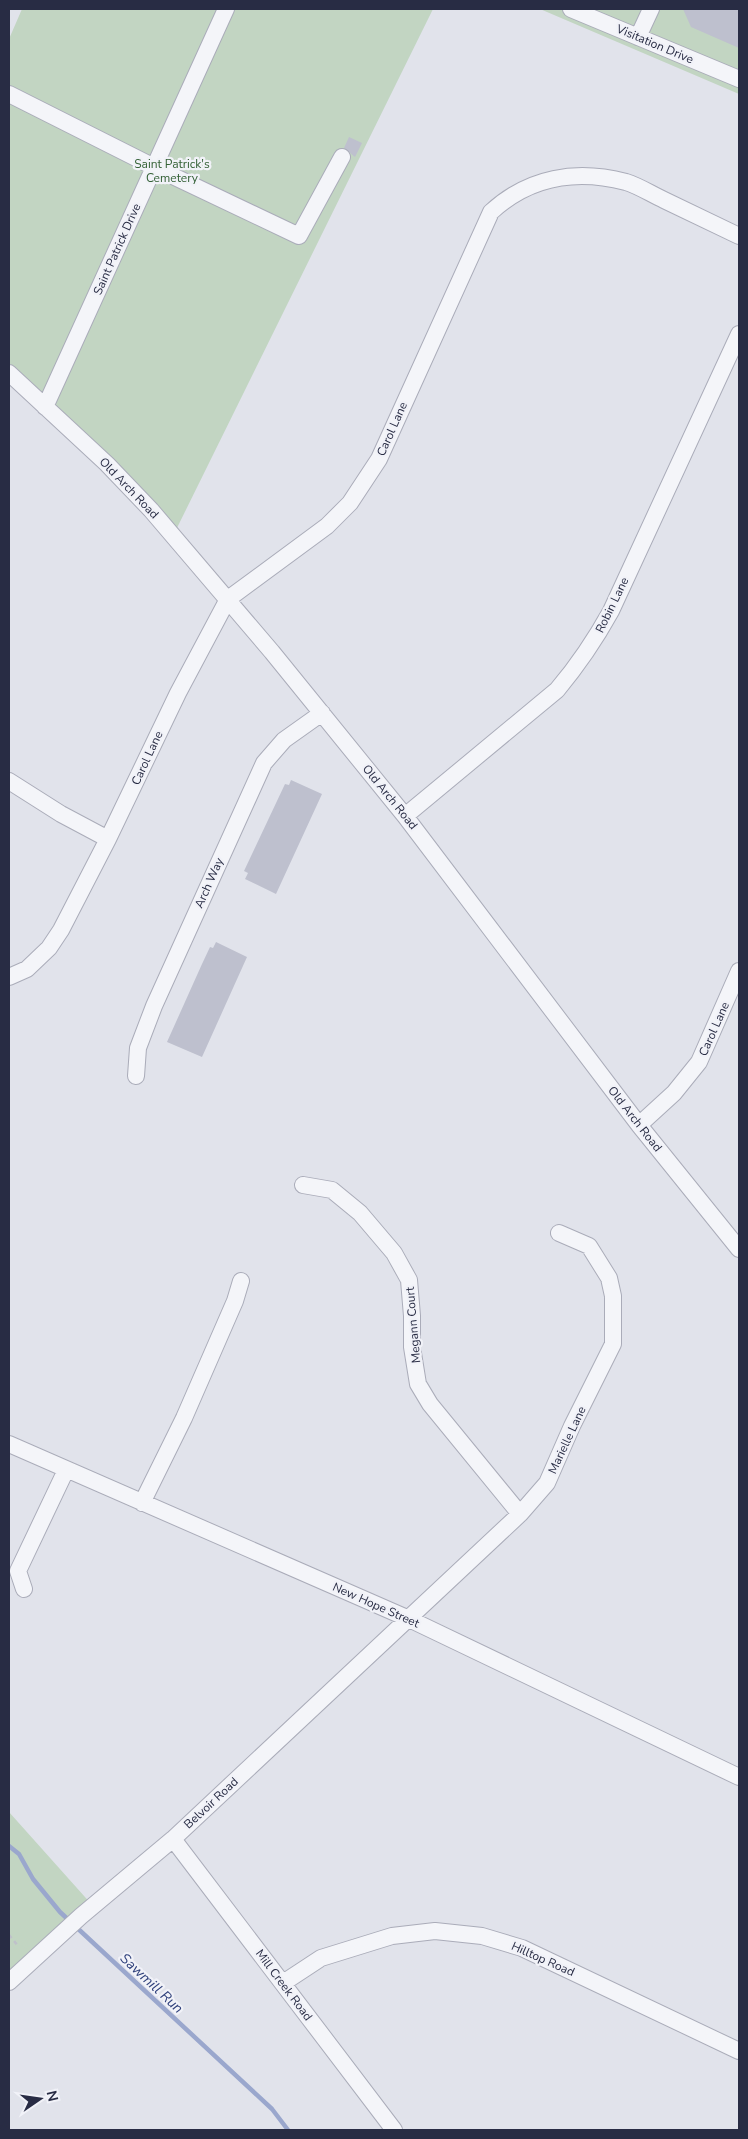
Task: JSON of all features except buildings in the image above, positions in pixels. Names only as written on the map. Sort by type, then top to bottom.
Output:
[{"type":"street","name":"Saint Patrick Drive","points":[[45,407],[226,9]]},
{"type":"street","name":"Visitation Drive","points":[[571,9],[739,79]]},
{"type":"street","points":[[638,37],[654,10]]},
{"type":"street","points":[[9,94],[154,167],[299,236],[342,157]]},
{"type":"street","name":"Carol Lane","points":[[9,977],[27,969],[49,948],[61,930],[108,839],[174,702],[228,599],[327,526],[350,503],[367,480],[379,459],[491,212],[507,197],[528,186],[552,179],[603,177],[628,182],[739,236]]},
{"type":"street","name":"Robin Lane","points":[[406,816],[557,690],[576,668],[595,640],[611,610],[739,334]]},
{"type":"street","name":"Old Arch Road","points":[[9,373],[107,464],[151,510],[228,599],[406,816],[639,1125],[739,1249]]},
{"type":"street","name":"Arch Way","points":[[136,1076],[138,1048],[154,1006],[264,763],[284,740],[322,713]]},
{"type":"street","points":[[9,781],[61,814],[108,839]]},
{"type":"street","name":"Carol Lane","points":[[639,1125],[674,1093],[699,1062],[739,971]]},
{"type":"street","name":"Megann Court","points":[[303,1185],[332,1190],[360,1213],[394,1253],[409,1280],[412,1347],[418,1384],[430,1404],[520,1514]]},
{"type":"street","name":"Marielle Lane","points":[[407,1618],[520,1514],[547,1483],[572,1426],[613,1344],[613,1296],[609,1278],[589,1246],[559,1233]]},
{"type":"street","points":[[142,1503],[184,1418],[235,1301],[242,1280]]},
{"type":"street","name":"New Hope Street","points":[[9,1444],[407,1618],[739,1777]]},
{"type":"street","points":[[24,1589],[18,1571],[66,1470]]},
{"type":"street","name":"Belvoir Road","points":[[9,1982],[81,1916],[173,1839],[407,1618]]},
{"type":"street","name":"Mill Creek Road","points":[[173,1839],[394,2130]]},
{"type":"street","name":"Hilltop Road","points":[[282,1983],[321,1958],[392,1936],[434,1931],[482,1936],[522,1948],[739,2051]]},
{"type":"path","points":[[9,1935],[19,1947]]},
{"type":"green space","name":"Saint Patrick's Cemetery","points":[[22,9],[433,9],[173,536],[9,373],[9,39]]},
{"type":"green space","points":[[540,9],[739,9],[739,94]]},
{"type":"green space","points":[[9,1812],[93,1906],[9,1982]]},
{"type":"waterway","name":"Sawmill Run","points":[[9,1846],[19,1854],[33,1879],[60,1912],[272,2109],[288,2130]]}]
